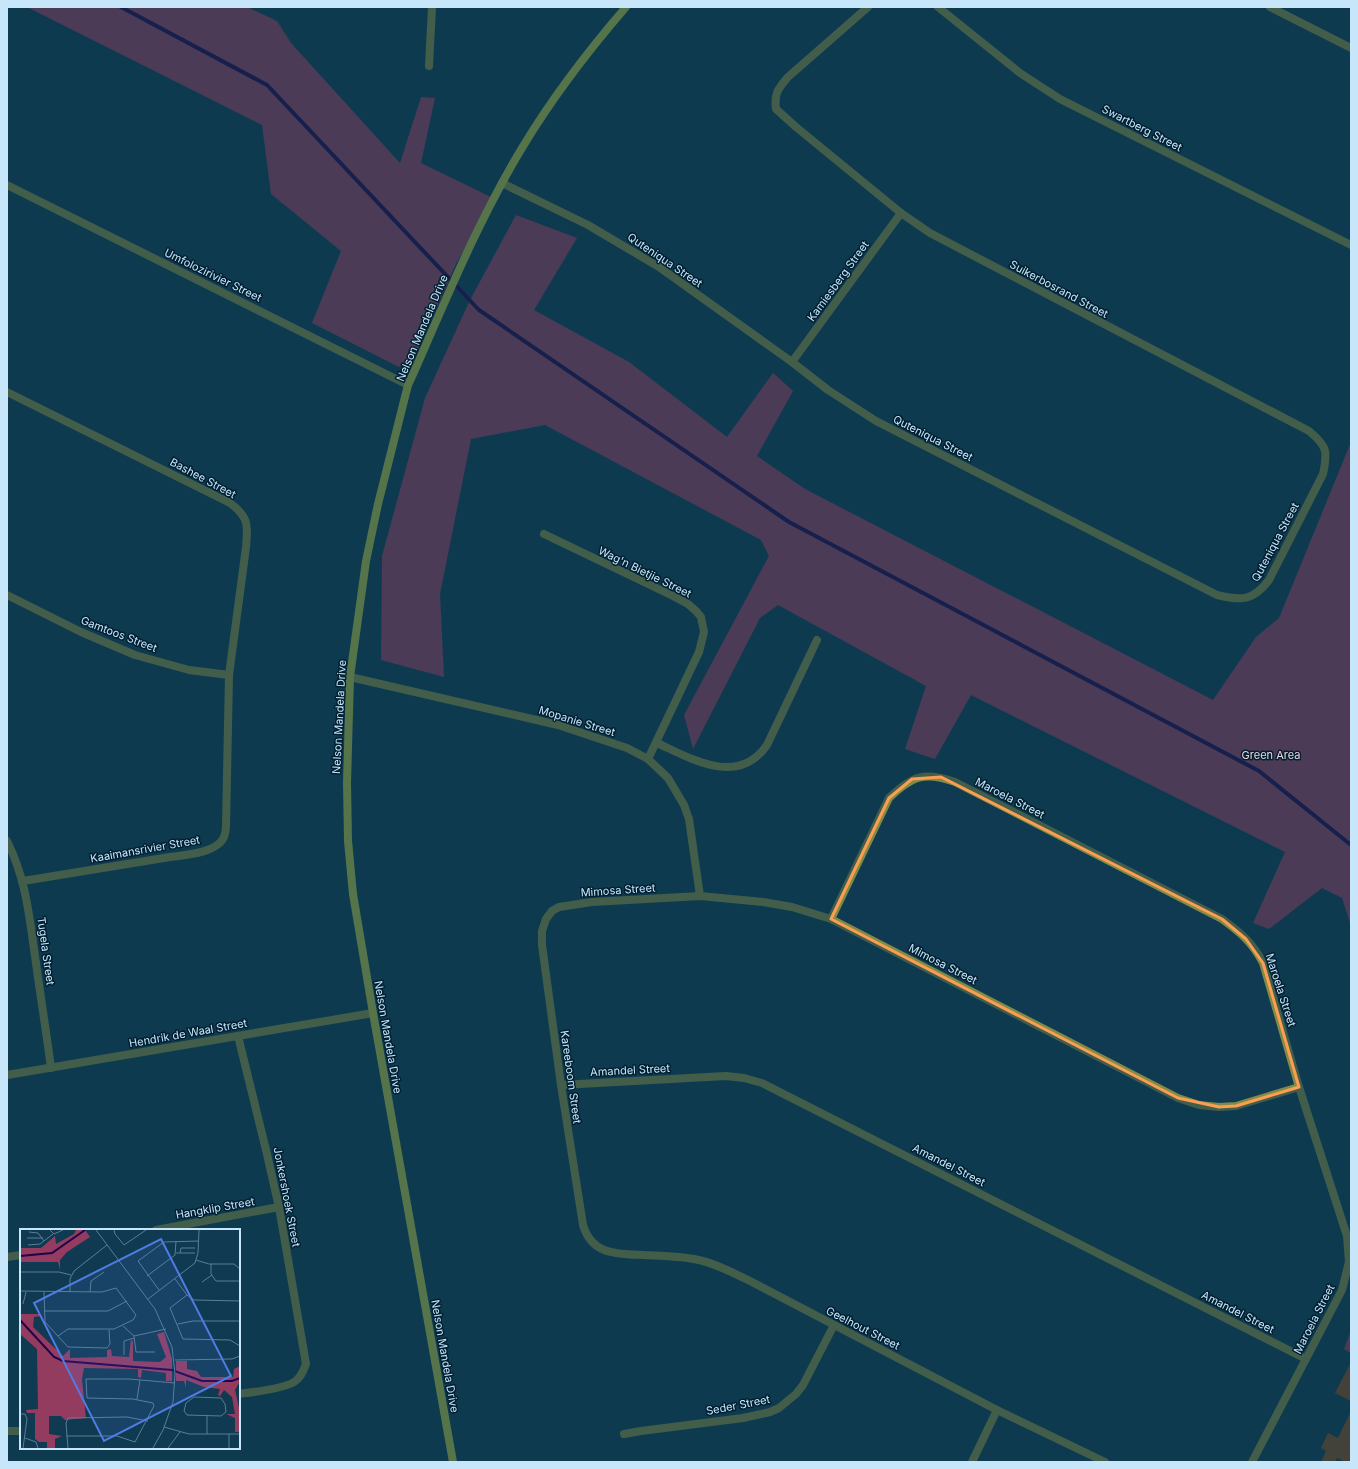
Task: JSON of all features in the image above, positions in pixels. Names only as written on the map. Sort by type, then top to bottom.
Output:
[{"type":"street","points":[[428,66],[432,7]]},
{"type":"street","name":"Nelson Mandela Drive","points":[[453,1462],[353,894],[348,841],[347,783],[350,677],[366,561],[378,504],[408,385],[440,311],[502,182],[522,148],[558,94],[605,31],[626,7]]},
{"type":"street","name":"Suikerbosrand Street","points":[[868,7],[788,77],[779,88],[775,98],[776,109],[901,213],[930,233],[1309,431],[1320,440],[1326,450],[1323,474]]},
{"type":"street","name":"Swartberg Street","points":[[938,7],[1020,73],[1060,99],[1351,245]]},
{"type":"street","points":[[1270,7],[1351,48]]},
{"type":"street","name":"Quteniqua Street","points":[[502,182],[588,225],[659,267],[792,362],[833,394],[876,421],[1217,595],[1243,599],[1261,590],[1269,580],[1323,474]]},
{"type":"street","name":"Umfolozirivier Street","points":[[7,186],[408,385]]},
{"type":"street","name":"Kamiesberg Street","points":[[792,362],[901,213]]},
{"type":"street","name":"Bashee Street","points":[[7,392],[230,503],[240,511],[245,520],[246,547],[229,675]]},
{"type":"street","name":"Wag'n Bietjie Street","points":[[544,534],[616,570],[673,596],[688,604],[701,616],[704,632],[699,652],[648,760]]},
{"type":"street","name":"Gamtoos Street","points":[[7,595],[81,632],[135,655],[189,670],[229,675]]},
{"type":"street","points":[[657,743],[700,763],[722,767],[735,766],[752,760],[760,754],[767,745],[817,640]]},
{"type":"street","name":"Kaaimansrivier Street","points":[[23,881],[170,856],[190,854],[217,846],[224,837],[226,827],[229,675]]},
{"type":"street","name":"Mopanie Street","points":[[350,677],[558,725],[627,748],[648,760],[668,778],[684,804],[689,819],[700,896]]},
{"type":"street","name":"Maroela Street","points":[[831,919],[889,798],[900,787],[912,779],[922,776],[941,777],[955,782],[1222,919],[1240,933],[1255,949],[1263,964],[1299,1087],[1347,1236],[1349,1262],[1342,1290],[1252,1462]]},
{"type":"street","name":"Tugela Street","points":[[7,841],[14,855],[23,881],[51,1068]]},
{"type":"street","name":"Mimosa Street","points":[[559,907],[592,902],[700,896],[763,902],[792,907],[831,919],[1178,1098],[1198,1105],[1219,1107],[1236,1106],[1299,1087]]},
{"type":"street","name":"Kareeboom Street","points":[[559,907],[552,911],[546,919],[542,931],[542,945],[561,1085],[583,1225],[586,1234],[592,1242],[602,1249]]},
{"type":"street","name":"Hendrik de Waal Street","points":[[7,1075],[373,1013]]},
{"type":"street","name":"Jonkershoek Street","points":[[238,1036],[266,1150],[306,1364],[302,1375],[294,1382],[284,1386],[240,1394]]},
{"type":"street","name":"Amandel Street","points":[[561,1085],[726,1076],[762,1082],[1306,1359]]},
{"type":"street","name":"Hangklip Street","points":[[162,1229],[278,1208]]},
{"type":"street","name":"Geelhout Street","points":[[602,1249],[624,1255],[685,1257],[715,1264],[997,1410],[1105,1462]]},
{"type":"street","points":[[7,1257],[20,1255]]},
{"type":"street","name":"Seder Street","points":[[624,1434],[743,1418],[770,1412],[779,1408],[796,1394],[803,1385],[834,1325]]},
{"type":"street","points":[[972,1462],[997,1410]]},
{"type":"street","points":[[7,1431],[20,1431]]},
{"type":"highlighted area","points":[[941,777],[1222,919],[1246,939],[1263,963],[1299,1087],[1236,1106],[1219,1107],[1178,1098],[831,919],[889,798],[912,779]]},
{"type":"green space","points":[[27,7],[247,7],[277,21],[291,43],[400,163],[421,97],[435,98],[421,163],[493,198],[456,264],[414,359],[399,367],[312,323],[341,251],[271,194],[262,125]]},
{"type":"green space","name":"Green Area","points":[[516,215],[577,238],[534,310],[629,362],[727,437],[773,373],[793,391],[757,456],[805,489],[1213,700],[1256,637],[1279,618],[1351,442],[1351,926],[1342,898],[1322,888],[1269,929],[1253,923],[1285,852],[971,695],[935,759],[905,749],[926,686],[778,605],[760,618],[693,749],[684,715],[769,556],[761,540],[545,425],[471,439],[440,594],[444,677],[381,660],[382,556],[425,398],[470,300]]},
{"type":"green space","points":[[1351,1330],[1351,1353],[1344,1349]]},
{"type":"building","points":[[1351,1362],[1351,1401],[1335,1393]]},
{"type":"building","points":[[1351,1411],[1351,1462],[1346,1462],[1337,1458],[1335,1462],[1321,1462],[1326,1451],[1321,1448],[1328,1433],[1338,1438]]},
{"type":"waterway","points":[[121,7],[267,85],[479,310],[789,522],[1259,771],[1351,845]]}]
